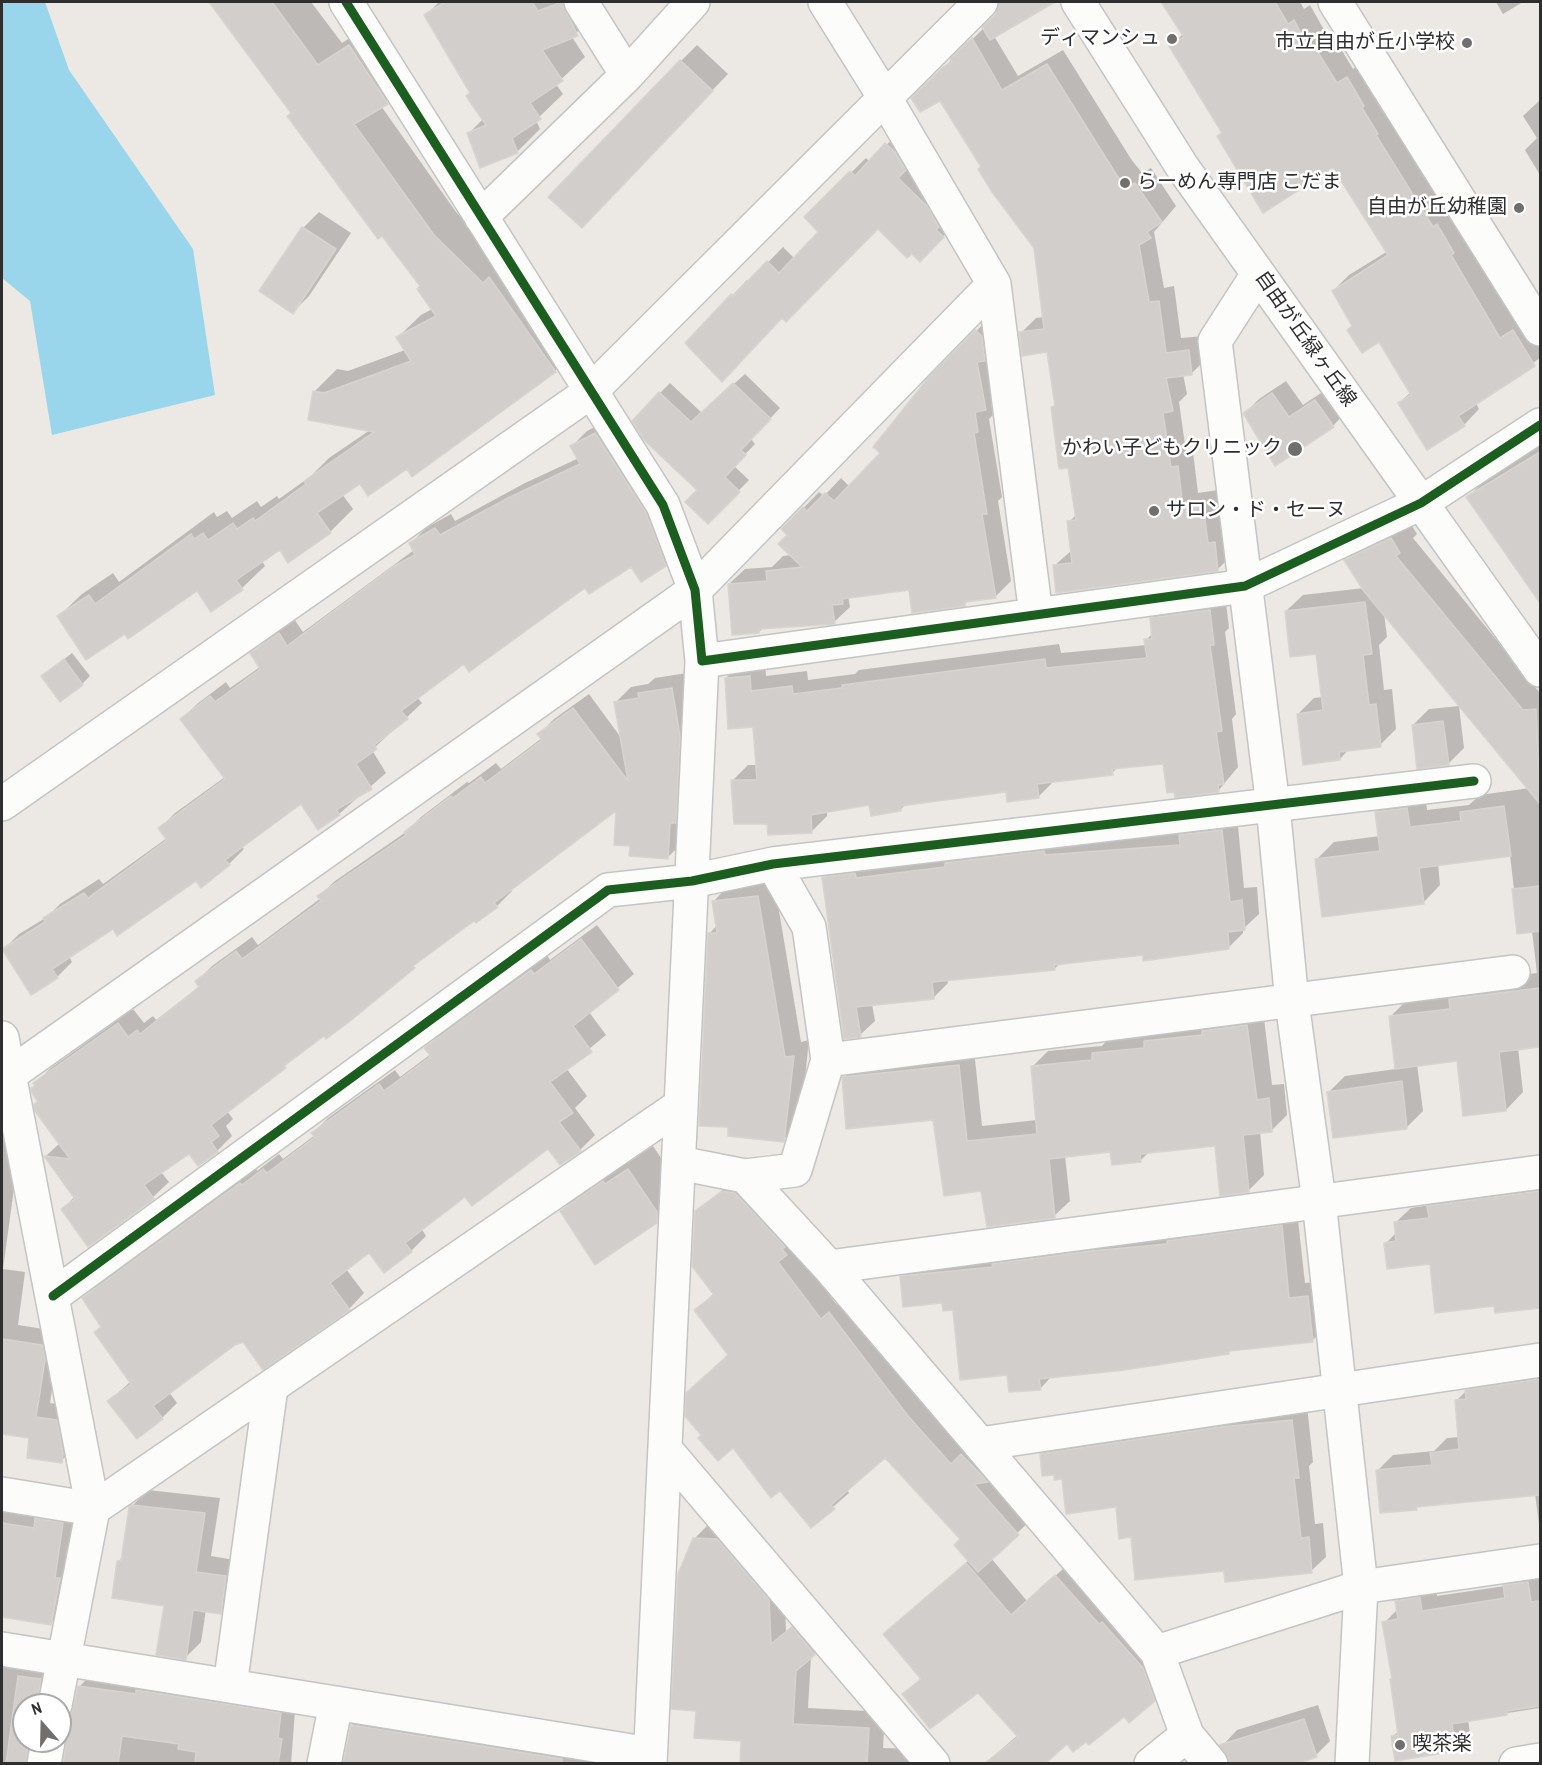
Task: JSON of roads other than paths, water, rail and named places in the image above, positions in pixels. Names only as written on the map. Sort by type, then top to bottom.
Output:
[{"type":"street","points":[[2,1649],[336,1703],[650,1759],[702,661],[695,590],[663,505],[346,2]]},
{"type":"street","points":[[581,2],[627,75]]},
{"type":"street","points":[[481,216],[627,75],[693,2]]},
{"type":"street","points":[[825,2],[885,98],[994,284],[1036,615]]},
{"type":"street","points":[[2,804],[590,392],[981,2]]},
{"type":"street","name":"自由が丘緑ヶ丘線","points":[[1078,2],[1183,168],[1540,670]]},
{"type":"street","points":[[1335,2],[1540,329]]},
{"type":"street","points":[[1258,274],[1215,341],[1273,806],[1292,1002],[1319,1201],[1361,1587],[1352,1764]]},
{"type":"street","points":[[5,1075],[695,590],[994,284]]},
{"type":"street","points":[[702,661],[1245,586],[1421,503],[1540,425]]},
{"type":"street","points":[[53,1296],[608,890],[692,880],[773,864],[1474,781]]},
{"type":"street","points":[[679,1163],[745,1176],[795,1170],[828,1060],[809,927],[773,864]]},
{"type":"street","points":[[828,1060],[1513,972]]},
{"type":"street","points":[[2,1038],[5,1075],[53,1296],[93,1509],[57,1693]]},
{"type":"street","points":[[2,1494],[93,1509],[681,1105]]},
{"type":"street","points":[[829,1267],[1540,1172]]},
{"type":"street","points":[[745,1176],[829,1267],[1157,1652],[1188,1735],[1211,1764]]},
{"type":"street","points":[[980,1444],[1340,1388],[1540,1360]]},
{"type":"street","points":[[230,1686],[270,1387]]},
{"type":"street","points":[[665,1449],[933,1764]]},
{"type":"street","points":[[1157,1652],[1361,1587],[1540,1561]]},
{"type":"street","points":[[324,1764],[336,1703]]},
{"type":"street","points":[[1151,1764],[1188,1735]]},
{"type":"street","points":[[1516,1764],[1540,1760]]},
{"type":"water","points":[[2,2],[45,2],[69,70],[193,249],[215,395],[52,435],[30,301],[2,278]]},
{"type":"place","name":"ディマンシュ","points":[[1172,39]]},
{"type":"place","name":"市立自由が丘小学校","points":[[1467,43]]},
{"type":"place","name":"らーめん専門店 こだま","points":[[1125,183]]},
{"type":"place","name":"自由が丘幼稚園","points":[[1519,208]]},
{"type":"place","name":"かわい子どもクリニック","points":[[1295,449]]},
{"type":"place","name":"サロン・ド・セーヌ","points":[[1154,511]]},
{"type":"place","name":"喫茶楽","points":[[1400,1745]]}]
